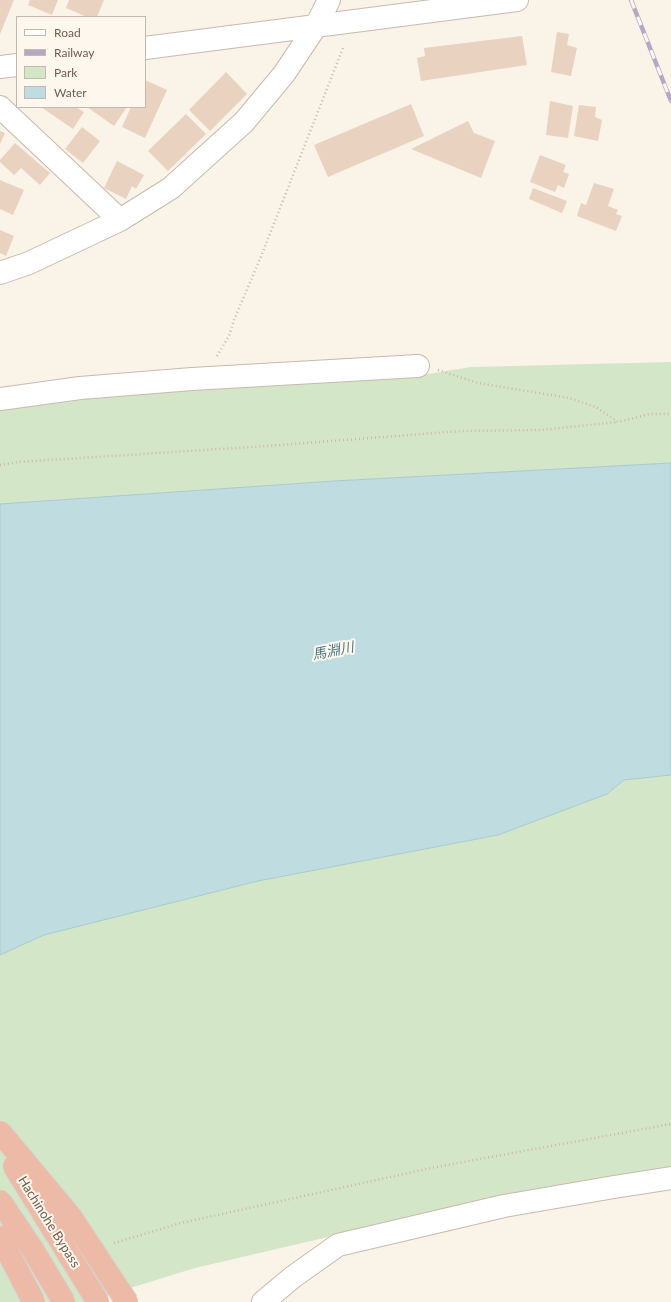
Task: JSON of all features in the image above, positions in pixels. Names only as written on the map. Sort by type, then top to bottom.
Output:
[{"type":"highway","points":[[0,1132],[71,1217],[127,1302]]},
{"type":"highway","name":"Hachinohe Bypass","points":[[0,1143],[98,1302]]},
{"type":"highway","points":[[0,1201],[33,1250],[64,1302]]},
{"type":"highway","points":[[0,1237],[34,1302]]},
{"type":"street","points":[[0,273],[29,263],[120,220],[171,188],[244,122],[284,74],[316,26],[329,0]]},
{"type":"street","points":[[146,48],[517,0]]},
{"type":"street","points":[[0,67],[16,65]]},
{"type":"street","points":[[0,107],[120,220]]},
{"type":"street","points":[[0,400],[80,388],[203,378],[418,366]]},
{"type":"street","points":[[263,1302],[293,1277],[338,1245],[504,1206],[614,1186],[671,1178]]},
{"type":"path","points":[[203,378],[229,336],[234,320],[260,259],[343,48]]},
{"type":"path","points":[[418,366],[437,370],[478,383],[569,398],[596,408],[618,422]]},
{"type":"path","points":[[0,465],[18,462],[267,446],[461,431],[541,430],[618,422],[650,414],[671,414]]},
{"type":"path","points":[[113,1243],[181,1223],[431,1168],[671,1124]]},
{"type":"green space","points":[[671,362],[671,463],[334,481],[0,504],[0,407],[78,395],[422,375],[471,367]]},
{"type":"green space","points":[[671,775],[671,1168],[513,1194],[195,1268],[85,1302],[0,1302],[0,955],[44,935],[258,881],[498,835],[607,794],[624,780]]},
{"type":"water","name":"馬淵川","points":[[671,463],[671,775],[624,780],[607,794],[498,835],[258,881],[44,935],[0,955],[0,504],[334,481]]},
{"type":"building","points":[[0,0],[14,0],[0,34]]},
{"type":"building","points":[[30,0],[58,0],[52,15],[28,5]]},
{"type":"building","points":[[69,0],[104,0],[97,16],[85,16],[66,8]]},
{"type":"building","points":[[557,32],[569,34],[567,45],[577,48],[571,76],[551,72]]},
{"type":"building","points":[[522,36],[527,65],[421,81],[417,58],[425,56],[424,48]]},
{"type":"building","points":[[226,72],[247,94],[210,131],[189,110]]},
{"type":"building","points":[[146,80],[167,90],[145,138],[122,127],[131,108],[146,108]]},
{"type":"building","points":[[550,101],[573,106],[568,138],[546,135]]},
{"type":"building","points":[[411,104],[424,136],[328,177],[314,145]]},
{"type":"building","points":[[579,105],[596,107],[595,117],[602,120],[598,141],[574,136]]},
{"type":"building","points":[[42,108],[78,108],[84,112],[73,129]]},
{"type":"building","points":[[88,108],[126,108],[114,126]]},
{"type":"building","points":[[186,114],[206,134],[168,171],[148,151]]},
{"type":"building","points":[[468,121],[474,133],[495,141],[481,178],[411,149]]},
{"type":"building","points":[[82,127],[100,141],[83,163],[65,149]]},
{"type":"building","points":[[0,131],[5,133],[0,144]]},
{"type":"building","points":[[15,143],[50,173],[40,185],[21,168],[14,175],[0,162],[0,160]]},
{"type":"building","points":[[540,155],[566,165],[563,172],[569,174],[564,188],[558,185],[555,192],[530,182]]},
{"type":"building","points":[[117,161],[144,175],[136,189],[132,186],[126,199],[104,188]]},
{"type":"building","points":[[0,180],[24,190],[13,215],[0,209]]},
{"type":"building","points":[[594,183],[614,189],[608,206],[618,210],[616,214],[622,216],[616,231],[577,216],[581,203],[586,205]]},
{"type":"building","points":[[533,188],[567,201],[562,213],[529,199]]},
{"type":"building","points":[[0,230],[14,236],[6,256],[0,253]]},
{"type":"railway","points":[[631,0],[671,101]]}]
